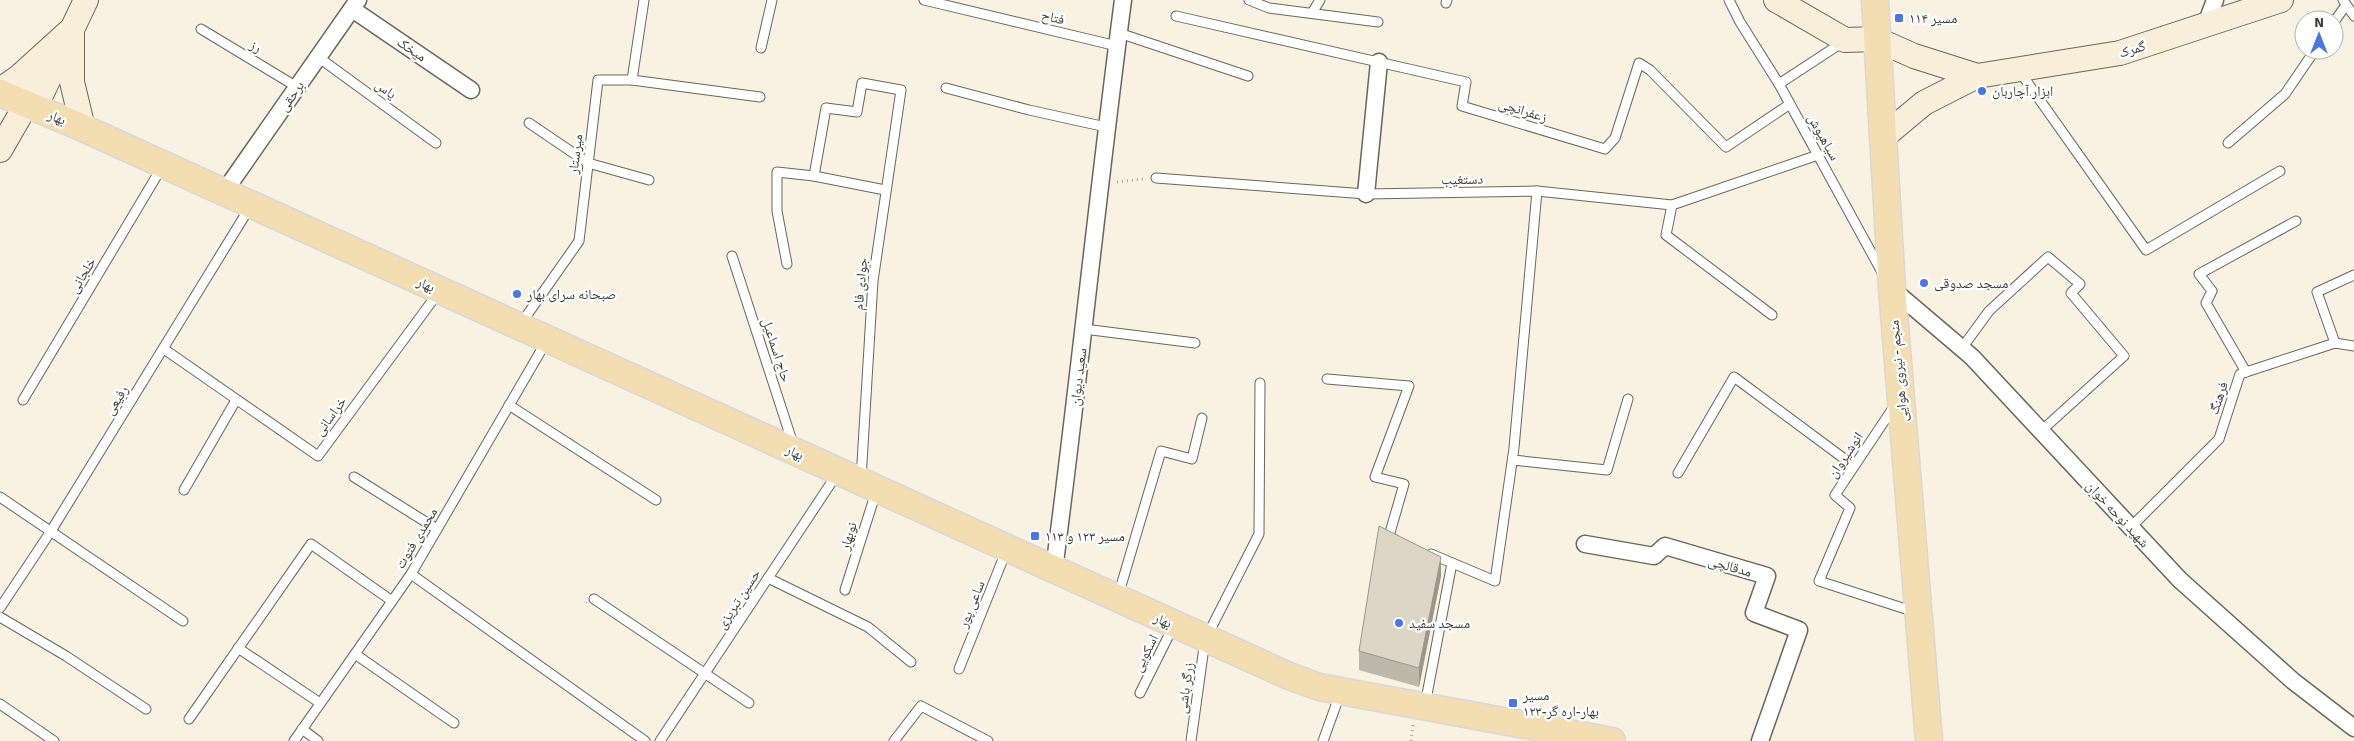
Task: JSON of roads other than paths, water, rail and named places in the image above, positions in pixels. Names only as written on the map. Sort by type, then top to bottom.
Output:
[{"type":"main road","name":"منجم - نیروی هوایی","points":[[1876,1],[1876,39],[1892,289],[1928,741]]},
{"type":"main road","name":"بهار","points":[[0,91],[26,105],[163,164],[1205,640],[1289,676],[1319,687],[1612,741]]},
{"type":"street","points":[[0,150],[26,105],[28,90],[72,29],[86,0]]},
{"type":"street","name":"سعید دیوان","points":[[1054,570],[1084,329],[1106,127],[1124,0]]},
{"type":"street","points":[[1777,0],[1845,40],[1876,39]]},
{"type":"street","points":[[2206,24],[2215,0]]},
{"type":"street","name":"گمرک","points":[[1882,138],[1924,103],[1977,76],[2120,53],[2281,0]]},
{"type":"street","name":"برحقی","points":[[224,192],[355,4]]},
{"type":"street","name":"میخک","points":[[355,4],[471,90]]},
{"type":"street","points":[[0,91],[19,77],[72,29]]},
{"type":"street","points":[[72,29],[72,82],[83,128]]},
{"type":"street","name":"گمرک","points":[[1876,39],[1914,56],[1977,76]]},
{"type":"street","points":[[1366,194],[1379,62]]},
{"type":"street","name":"شهید نوحه خوان","points":[[1892,289],[1962,348],[2180,580],[2293,681],[2354,728]]},
{"type":"street","name":"مدقالچی","points":[[1585,544],[1654,556],[1665,546],[1767,576],[1754,613],[1798,630],[1760,741]]},
{"type":"lane","points":[[644,0],[632,80],[760,97]]},
{"type":"lane","points":[[761,48],[772,0]]},
{"type":"lane","name":"فتاح","points":[[924,0],[1118,40],[1248,76]]},
{"type":"lane","points":[[1249,0],[1269,8],[1378,22]]},
{"type":"lane","points":[[1312,14],[1320,0]]},
{"type":"lane","name":"سیاهپوش","points":[[1730,0],[1740,22],[1779,84],[1892,289]]},
{"type":"lane","points":[[2344,2],[2354,16]]},
{"type":"lane","name":"زعفرانچی","points":[[1176,16],[1466,82],[1462,106],[1604,149],[1615,138],[1639,63],[1650,70],[1726,147],[1790,104]]},
{"type":"lane","name":"رز","points":[[201,29],[297,87]]},
{"type":"lane","points":[[1779,84],[1845,40]]},
{"type":"lane","name":"یاس","points":[[318,57],[436,143]]},
{"type":"lane","points":[[2228,143],[2286,94],[2308,60]]},
{"type":"lane","points":[[2019,69],[2146,250],[2280,171]]},
{"type":"lane","name":"میرستار","points":[[519,326],[579,241],[598,80],[632,80]]},
{"type":"lane","name":"جوادی فام","points":[[814,176],[826,108],[857,112],[862,83],[900,90],[884,190],[873,281],[859,481]]},
{"type":"lane","points":[[946,88],[1029,110],[1106,127]]},
{"type":"lane","points":[[529,123],[588,162],[650,180]]},
{"type":"lane","name":"دستغیب","points":[[1156,178],[1366,194],[1536,191],[1672,205],[1818,155]]},
{"type":"lane","name":"خلجانی","points":[[23,400],[163,164]]},
{"type":"lane","points":[[787,264],[777,211],[777,172],[814,176],[884,190]]},
{"type":"lane","points":[[1425,552],[1495,581],[1513,460],[1536,191]]},
{"type":"lane","name":"رفیعی","points":[[0,608],[51,531],[252,205]]},
{"type":"lane","points":[[1672,205],[1666,235],[1772,315]]},
{"type":"lane","points":[[2246,372],[2206,303],[2212,291],[2199,274],[2296,221]]},
{"type":"lane","name":"حاج اسماعیل","points":[[732,256],[795,452]]},
{"type":"lane","points":[[1962,348],[1989,311],[2048,257],[2080,284],[2071,293],[2124,356],[2041,431]]},
{"type":"lane","points":[[2354,275],[2317,292],[2335,343],[2354,346]]},
{"type":"lane","name":"خراسانی","points":[[164,350],[318,456],[440,290]]},
{"type":"lane","points":[[1084,329],[1195,343]]},
{"type":"lane","name":"محمدی فتوت","points":[[294,741],[411,574],[547,339]]},
{"type":"lane","name":"فرهنگ","points":[[2131,527],[2219,439],[2240,374],[2335,343]]},
{"type":"lane","points":[[1678,474],[1734,377],[1854,466]]},
{"type":"lane","points":[[1327,379],[1408,386],[1374,477],[1404,484],[1389,536],[1407,544]]},
{"type":"lane","name":"زرگر باشی","points":[[1191,741],[1205,640],[1259,534],[1260,383]]},
{"type":"lane","name":"انوشیروان","points":[[1900,396],[1834,495],[1850,508],[1819,581],[1918,612]]},
{"type":"lane","points":[[1513,460],[1607,470],[1628,399]]},
{"type":"lane","points":[[184,490],[236,400]]},
{"type":"lane","points":[[509,405],[656,500]]},
{"type":"lane","points":[[1117,599],[1160,451],[1192,459],[1202,418]]},
{"type":"lane","points":[[354,477],[437,529]]},
{"type":"lane","name":"حسین تبریزی","points":[[660,741],[768,578],[859,481]]},
{"type":"lane","name":"نوبهار","points":[[845,590],[859,481]]},
{"type":"lane","points":[[0,498],[183,621]]},
{"type":"lane","points":[[189,719],[311,544],[392,601]]},
{"type":"lane","name":"ساعی پور","points":[[960,669],[1007,549]]},
{"type":"lane","points":[[1424,706],[1452,563]]},
{"type":"lane","points":[[411,574],[645,741]]},
{"type":"lane","points":[[768,578],[868,627],[911,662]]},
{"type":"lane","points":[[594,599],[706,672],[749,703]]},
{"type":"lane","points":[[0,617],[66,656],[146,709]]},
{"type":"lane","name":"اسکویی","points":[[1140,694],[1174,625]]},
{"type":"lane","points":[[238,648],[320,704]]},
{"type":"lane","points":[[355,654],[454,723]]},
{"type":"lane","points":[[1323,741],[1341,691]]},
{"type":"lane","points":[[0,704],[54,741]]},
{"type":"lane","points":[[894,741],[921,706],[988,741]]},
{"type":"lane","points":[[302,729],[318,741]]},
{"type":"place","name":"مسیر ۱۱۴","points":[[1899,18]]},
{"type":"place","name":"ابزار آچاربان","points":[[1982,91]]},
{"type":"place","name":"مسجد صدوقی","points":[[1924,283]]},
{"type":"place","name":"صبحانه سرای بهار","points":[[517,294]]},
{"type":"place","name":"مسیر ۱۲۳ و ۱۱۳","points":[[1035,536]]},
{"type":"place","name":"مسجد سفید","points":[[1399,623]]},
{"type":"place","name":"مسیر ۱۲۳-بهار-اره گر","points":[[1513,703]]}]
